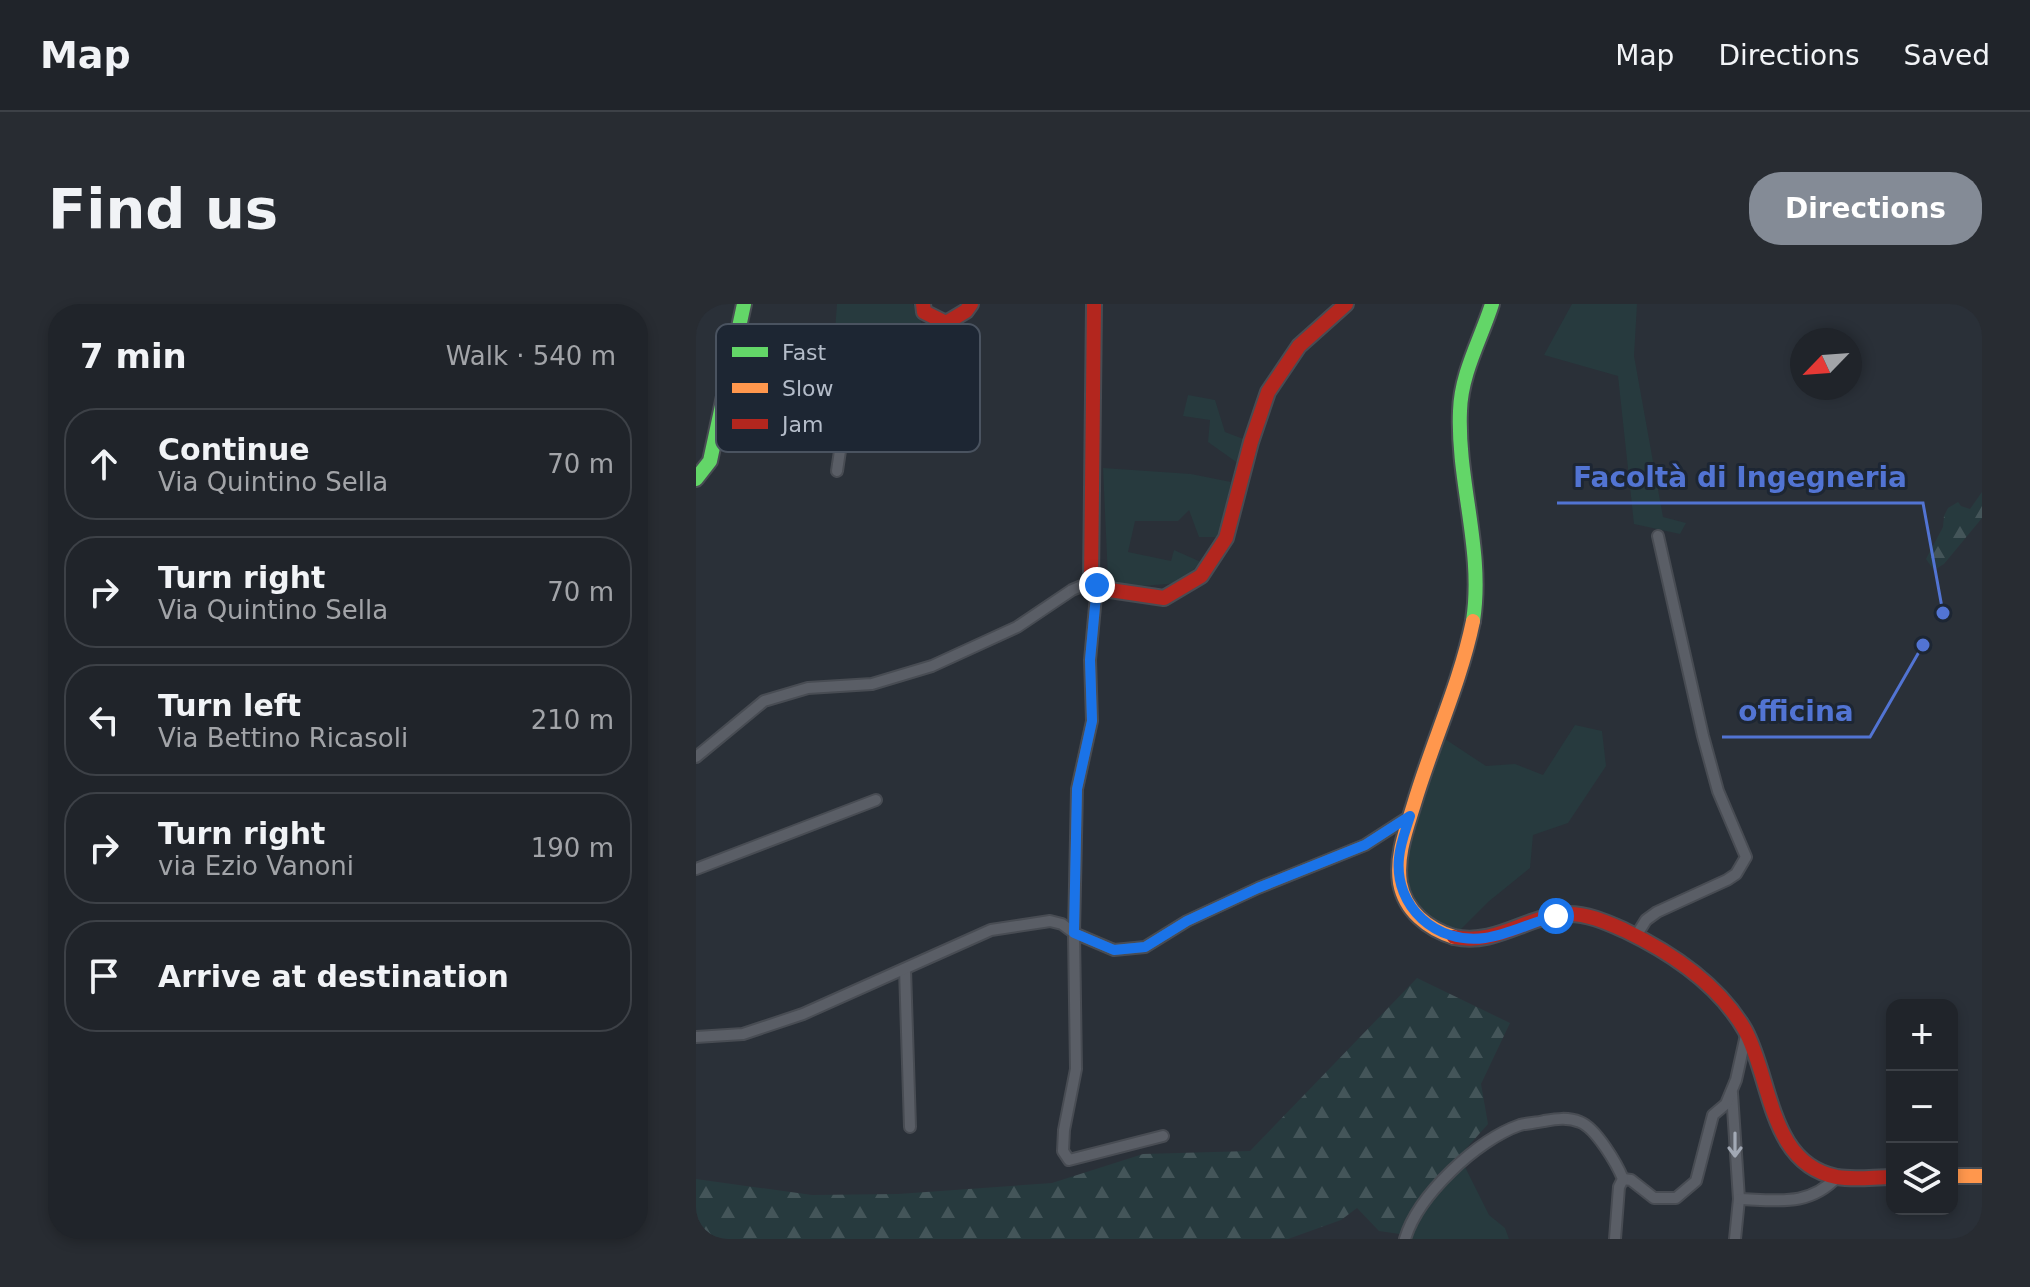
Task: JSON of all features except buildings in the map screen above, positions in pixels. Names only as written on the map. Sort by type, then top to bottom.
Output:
[{"type":"street","points":[[740,324],[744,304]]},
{"type":"street","points":[[923,304],[924,312],[946,323],[966,311],[971,304]]},
{"type":"street","points":[[1094,304],[1092,721],[1077,789],[1074,933],[1076,1069],[1063,1151],[1069,1160],[1163,1136]]},
{"type":"street","points":[[696,757],[764,701],[808,688],[872,684],[932,666],[1017,627],[1072,590],[1094,584],[1103,589],[1164,598],[1201,576],[1226,538],[1251,442],[1268,392],[1299,346],[1346,304]]},
{"type":"street","points":[[1492,304],[1470,364],[1460,404],[1463,458],[1476,547],[1475,608],[1457,681],[1399,857],[1399,876],[1406,902],[1429,926],[1455,938],[1486,938],[1537,920],[1570,914],[1590,917],[1636,936],[1707,984],[1729,1006],[1747,1033],[1784,1135],[1799,1160],[1814,1171],[1837,1177],[1886,1177]]},
{"type":"street","points":[[696,479],[710,461],[716,433]]},
{"type":"street","points":[[837,471],[840,452]]},
{"type":"street","points":[[1636,936],[1646,920],[1657,912],[1736,874],[1746,857],[1718,791],[1658,536]]},
{"type":"street","points":[[696,750],[723,735]]},
{"type":"street","points":[[696,869],[876,800]]},
{"type":"street","points":[[696,1037],[743,1034],[803,1014],[991,930],[1050,921],[1114,950],[1145,947],[1187,921],[1230,901],[1365,845],[1410,816]]},
{"type":"street","points":[[905,969],[910,1127]]},
{"type":"street","points":[[1623,1179],[1631,1180],[1654,1198],[1676,1198],[1696,1181],[1713,1115],[1726,1104],[1732,1091],[1747,1033]]},
{"type":"street","points":[[1732,1091],[1739,1199],[1735,1239]]},
{"type":"street","points":[[1405,1239],[1423,1203],[1462,1161],[1520,1125],[1562,1118],[1583,1122],[1618,1166],[1623,1179],[1619,1187],[1615,1239]]},
{"type":"street","points":[[1958,1176],[1982,1176]]},
{"type":"street","points":[[1739,1199],[1788,1201],[1816,1196],[1837,1177]]},
{"type":"green space","points":[[837,304],[913,304],[922,324],[835,324]]},
{"type":"green space","points":[[1572,304],[1637,304],[1634,356],[1663,517],[1686,523],[1680,534],[1634,524],[1618,376],[1544,355]]},
{"type":"green space","points":[[1188,395],[1215,400],[1225,432],[1246,440],[1239,464],[1208,442],[1210,420],[1183,416]]},
{"type":"green space","points":[[1103,468],[1191,474],[1231,482],[1219,537],[1199,537],[1189,510],[1178,521],[1135,521],[1128,552],[1171,561],[1174,550],[1201,562],[1180,583],[1129,587],[1108,578]]},
{"type":"green space","points":[[1982,492],[1982,518],[1944,564],[1934,570],[1926,559],[1943,527],[1948,508],[1958,502],[1970,509]]},
{"type":"green space","points":[[1575,725],[1602,731],[1606,766],[1568,823],[1533,835],[1530,868],[1488,902],[1459,931],[1437,923],[1422,911],[1409,889],[1405,857],[1442,737],[1486,766],[1515,764],[1543,775]]},
{"type":"green space","points":[[1417,978],[1510,1023],[1481,1084],[1488,1124],[1413,1208],[1400,1234],[1379,1231],[1357,1208],[1341,1220],[1288,1239],[696,1239],[696,1179],[812,1195],[898,1194],[1052,1183],[1143,1154],[1250,1151]]},
{"type":"green space","points":[[1462,1161],[1489,1215],[1505,1228],[1509,1239],[1405,1239],[1423,1203]]},
{"type":"traffic: fast","points":[[740,324],[744,304]]},
{"type":"traffic: fast","points":[[1473,621],[1475,568],[1462,464],[1460,411],[1468,370],[1492,304]]},
{"type":"traffic: fast","points":[[696,479],[710,461],[716,433]]},
{"type":"traffic: slow","points":[[1454,937],[1427,924],[1412,910],[1400,883],[1399,863],[1402,843],[1461,668],[1473,621]]},
{"type":"traffic: slow","points":[[1958,1176],[1982,1176]]},
{"type":"traffic: jam","points":[[923,304],[924,312],[946,323],[966,311],[971,304]]},
{"type":"traffic: jam","points":[[1094,304],[1091,582],[1103,589],[1164,598],[1201,576],[1226,538],[1251,442],[1268,392],[1299,346],[1346,304]]},
{"type":"traffic: jam","points":[[1454,937],[1484,937],[1566,914],[1596,919],[1641,939],[1692,971],[1722,998],[1734,1014],[1754,1050],[1785,1138],[1798,1156],[1815,1169],[1837,1177],[1886,1177]]},
{"type":"place","name":"Facoltà di Ingegneria","points":[[1943,613]]},
{"type":"place","name":"officina","points":[[1923,645]]},
{"type":"route","points":[[1097,585],[1089,687],[1092,721],[1077,789],[1074,933],[1114,950],[1145,947],[1187,921],[1258,888],[1365,845],[1410,816],[1399,857],[1399,876],[1406,902],[1429,926],[1455,938],[1486,938],[1556,916]]}]
